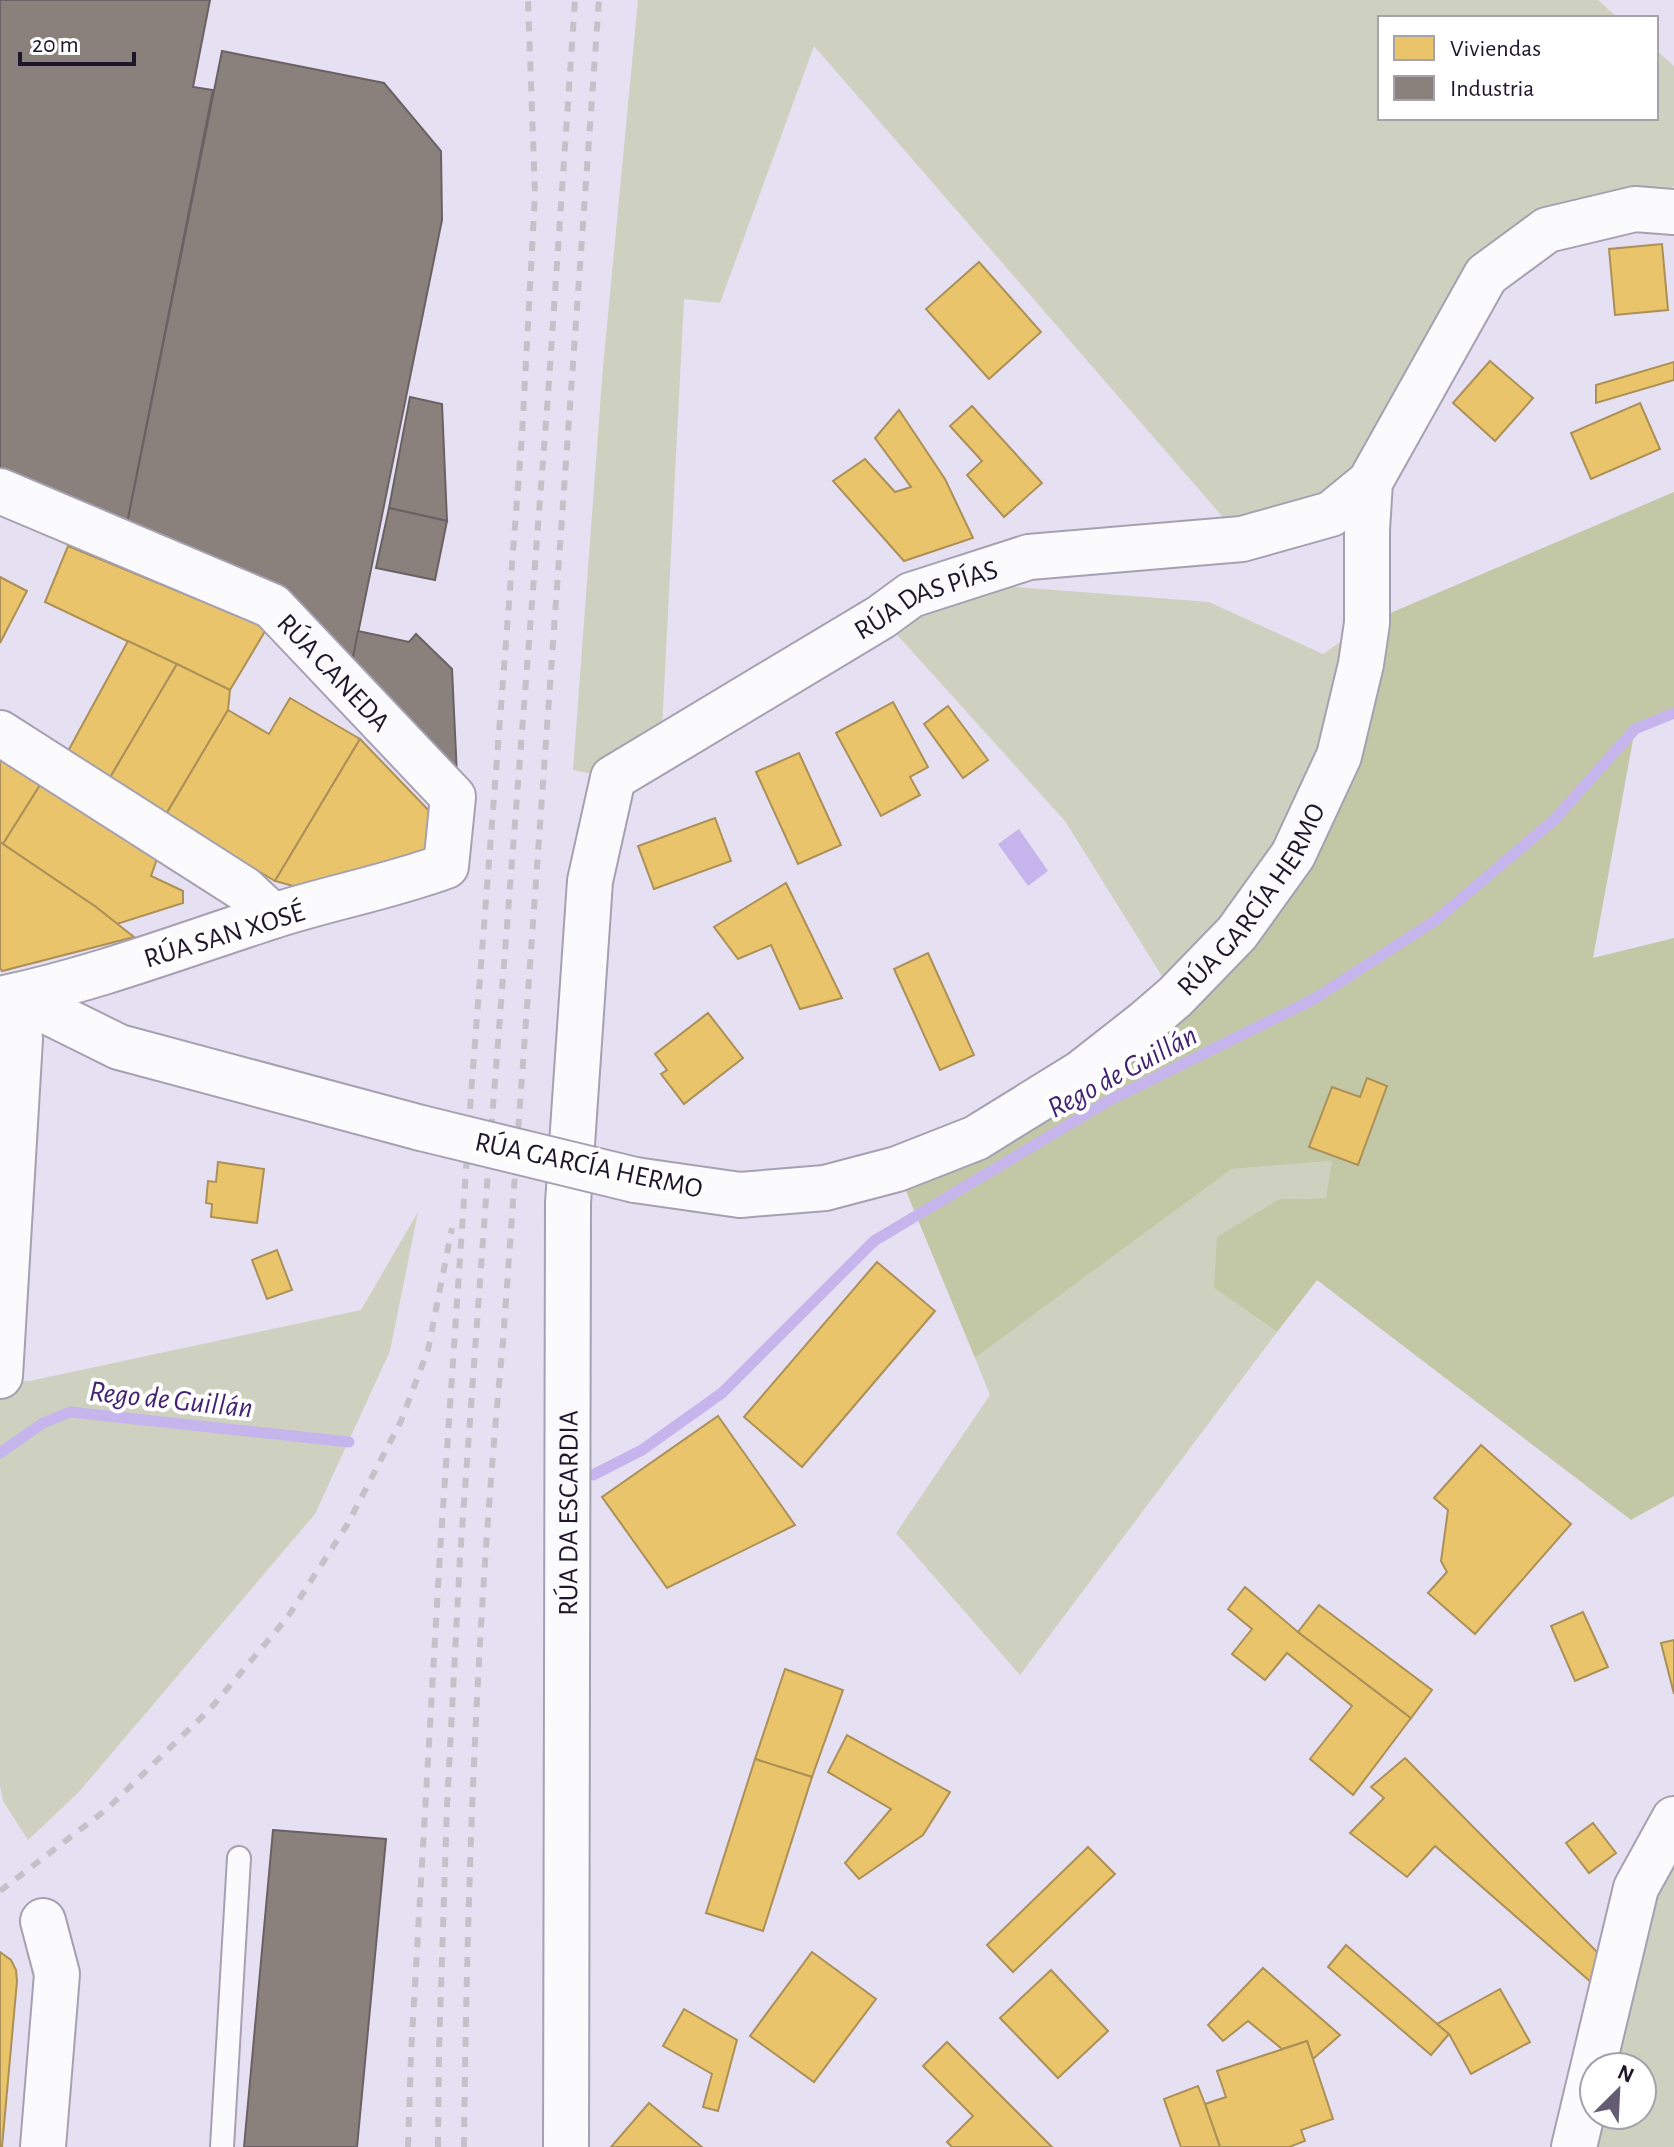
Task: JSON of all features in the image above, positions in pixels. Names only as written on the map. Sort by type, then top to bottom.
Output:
[{"type":"street","name":"RÚA GARCÍA HERMO","points":[[8,997],[119,1047],[421,1128],[635,1180],[740,1195],[825,1188],[897,1169],[976,1138],[1081,1073],[1175,997],[1237,933],[1293,855],[1339,756],[1361,664],[1367,623],[1370,482],[1486,275],[1547,230],[1635,209],[1674,212]]},
{"type":"street","name":"RÚA DAS PÍAS","points":[[590,881],[613,778],[881,617],[911,595],[1029,557],[1242,539],[1331,514],[1370,482]]},
{"type":"street","name":"RÚA CANEDA","points":[[0,491],[272,606],[453,797],[446,866]]},
{"type":"street","points":[[0,733],[244,889],[273,916]]},
{"type":"street","name":"RÚA SAN XOSÉ","points":[[8,997],[154,956],[273,916],[414,878],[446,866]]},
{"type":"street","name":"RÚA DA ESCARDIA","points":[[566,2147],[568,1203],[590,881]]},
{"type":"street","points":[[0,1376],[20,1039],[8,997]]},
{"type":"street","points":[[1574,2147],[1636,1888],[1674,1819]]},
{"type":"street","points":[[43,1921],[57,1974],[43,2147]]},
{"type":"lane","points":[[222,2147],[239,1858]]},
{"type":"green space","points":[[638,0],[1598,0],[1616,16],[1378,16],[1378,120],[1658,120],[1658,52],[1674,66],[1674,186],[1635,209],[1486,275],[1370,482],[1242,539],[814,46],[720,303],[684,299],[661,749],[613,778],[573,770],[603,367]]},
{"type":"green space","points":[[1674,492],[1674,714],[1635,729],[1593,958],[1674,938],[1674,1496],[1631,1520],[1317,1280],[1277,1332],[1214,1288],[1217,1237],[1280,1199],[1326,1198],[1332,1161],[1232,1169],[975,1358],[897,1169],[1081,1073],[1293,855],[1367,623]]},
{"type":"green space","points":[[953,582],[1209,602],[1323,654],[1367,623],[1339,756],[1175,997],[1065,821],[881,617]]},
{"type":"green space","points":[[1332,1161],[1327,1198],[1280,1199],[1214,1288],[1277,1332],[1020,1675],[896,1533],[990,1395],[975,1358],[1232,1169]]},
{"type":"green space","points":[[418,1212],[390,1351],[315,1514],[78,1793],[28,1840],[3,1801],[0,1786],[0,1381],[30,1381],[361,1310]]},
{"type":"green space","points":[[1674,1819],[1674,2147],[1574,2147],[1578,2130],[1658,2131],[1658,2051],[1597,2051],[1636,1888]]},
{"type":"shaded area","points":[[1019,829],[1048,871],[1028,886],[998,844]]},
{"type":"building: Viviendas","points":[[1662,244],[1668,310],[1615,315],[1609,249]]},
{"type":"building: Viviendas","points":[[979,262],[1041,332],[989,379],[926,309]]},
{"type":"building: Viviendas","points":[[1490,361],[1533,398],[1495,441],[1453,403]]},
{"type":"building: Viviendas","points":[[1674,362],[1674,380],[1596,403],[1596,385]]},
{"type":"building: Viviendas","points":[[1640,403],[1660,449],[1591,479],[1571,433]]},
{"type":"building: Viviendas","points":[[972,406],[1042,483],[1004,517],[967,475],[982,461],[950,426]]},
{"type":"building: Viviendas","points":[[899,410],[945,479],[973,538],[904,561],[833,481],[865,459],[895,492],[911,487],[875,438]]},
{"type":"building: Viviendas","points":[[68,546],[267,628],[230,690],[45,602]]},
{"type":"building: Viviendas","points":[[0,577],[27,591],[0,643]]},
{"type":"building: Viviendas","points":[[128,641],[177,664],[108,781],[67,753]]},
{"type":"building: Viviendas","points":[[177,664],[230,690],[228,710],[165,816],[108,781]]},
{"type":"building: Viviendas","points":[[290,698],[360,739],[275,881],[165,816],[228,710],[269,734]]},
{"type":"building: Viviendas","points":[[893,702],[928,767],[910,777],[920,795],[881,816],[836,733]]},
{"type":"building: Viviendas","points":[[948,706],[988,760],[963,778],[924,724]]},
{"type":"building: Viviendas","points":[[360,739],[436,818],[427,855],[304,889],[275,881]]},
{"type":"building: Viviendas","points":[[799,753],[841,845],[798,864],[756,772]]},
{"type":"building: Viviendas","points":[[0,757],[42,782],[3,844],[0,842]]},
{"type":"building: Viviendas","points":[[42,782],[157,859],[151,876],[183,891],[183,903],[117,924],[3,844]]},
{"type":"building: Viviendas","points":[[715,818],[731,861],[654,889],[638,846]]},
{"type":"building: Viviendas","points":[[0,842],[96,907],[134,937],[2,971]]},
{"type":"building: Viviendas","points":[[786,883],[842,998],[800,1009],[771,945],[738,959],[714,927]]},
{"type":"building: Viviendas","points":[[928,953],[974,1055],[940,1070],[894,969]]},
{"type":"building: Viviendas","points":[[708,1013],[743,1058],[684,1104],[661,1074],[667,1070],[655,1054]]},
{"type":"building: Viviendas","points":[[1367,1078],[1387,1086],[1358,1165],[1309,1147],[1332,1087],[1360,1097]]},
{"type":"building: Viviendas","points":[[218,1162],[264,1169],[257,1223],[211,1217],[212,1204],[206,1203],[208,1181],[216,1182]]},
{"type":"building: Viviendas","points":[[277,1250],[292,1290],[267,1299],[252,1260]]},
{"type":"building: Viviendas","points":[[877,1262],[935,1311],[802,1467],[744,1417]]},
{"type":"building: Viviendas","points":[[718,1416],[795,1525],[667,1588],[602,1497]]},
{"type":"building: Viviendas","points":[[1481,1445],[1571,1524],[1475,1634],[1428,1593],[1447,1572],[1441,1561],[1448,1510],[1434,1498]]},
{"type":"building: Viviendas","points":[[1245,1587],[1298,1632],[1411,1718],[1353,1795],[1310,1759],[1352,1706],[1287,1653],[1265,1680],[1232,1654],[1252,1629],[1228,1609]]},
{"type":"building: Viviendas","points":[[1319,1605],[1432,1690],[1411,1718],[1298,1632]]},
{"type":"building: Viviendas","points":[[1583,1612],[1608,1667],[1575,1681],[1551,1626]]},
{"type":"building: Viviendas","points":[[1674,1640],[1674,1694],[1661,1643]]},
{"type":"building: Viviendas","points":[[785,1669],[843,1690],[812,1777],[755,1759]]},
{"type":"building: Viviendas","points":[[847,1735],[950,1792],[923,1835],[859,1879],[845,1863],[891,1809],[828,1772]]},
{"type":"building: Viviendas","points":[[1405,1758],[1607,1962],[1592,1983],[1435,1846],[1407,1877],[1350,1833],[1384,1798],[1371,1787]]},
{"type":"building: Viviendas","points":[[755,1759],[812,1777],[763,1931],[706,1913]]},
{"type":"building: Viviendas","points":[[1593,1823],[1616,1853],[1589,1873],[1566,1843]]},
{"type":"building: Viviendas","points":[[1088,1847],[1115,1874],[1013,1972],[987,1945]]},
{"type":"building: Viviendas","points":[[1346,1945],[1449,2034],[1431,2055],[1328,1967]]},
{"type":"building: Viviendas","points":[[0,1952],[11,1960],[17,1981],[2,2147],[0,2147]]},
{"type":"building: Viviendas","points":[[812,1952],[876,1999],[814,2082],[750,2036]]},
{"type":"building: Viviendas","points":[[1263,1968],[1340,2035],[1313,2059],[1307,2041],[1282,2049],[1248,2021],[1223,2041],[1208,2025]]},
{"type":"building: Viviendas","points":[[1051,1970],[1108,2031],[1058,2078],[1000,2018]]},
{"type":"building: Viviendas","points":[[1500,1989],[1530,2042],[1471,2074],[1449,2034],[1437,2024]]},
{"type":"building: Viviendas","points":[[684,2009],[737,2040],[718,2111],[703,2107],[712,2074],[663,2046]]},
{"type":"building: Viviendas","points":[[1307,2041],[1333,2119],[1301,2130],[1305,2141],[1289,2147],[1220,2147],[1205,2104],[1226,2097],[1217,2071]]},
{"type":"building: Viviendas","points":[[947,2042],[1052,2147],[952,2147],[947,2142],[973,2116],[923,2066]]},
{"type":"building: Viviendas","points":[[1198,2086],[1220,2147],[1181,2147],[1164,2099]]},
{"type":"building: Viviendas","points":[[649,2103],[702,2147],[611,2147]]},
{"type":"building: Industria","points":[[0,0],[210,0],[193,87],[213,90],[126,529],[0,475]]},
{"type":"building: Industria","points":[[222,51],[384,83],[441,151],[442,220],[352,663],[126,529]]},
{"type":"building: Industria","points":[[410,397],[442,404],[447,521],[389,508]]},
{"type":"building: Industria","points":[[389,508],[447,521],[435,580],[376,568]]},
{"type":"building: Industria","points":[[358,631],[409,642],[416,634],[452,669],[457,776],[352,663]]},
{"type":"building: Industria","points":[[273,1830],[386,1839],[357,2147],[244,2147]]},
{"type":"waterway","name":"Rego de Guillán","points":[[593,1475],[642,1450],[722,1393],[874,1241],[1108,1101],[1314,999],[1436,920],[1554,820],[1635,729],[1674,713]]},
{"type":"waterway","name":"Rego de Guillán","points":[[0,1453],[43,1423],[70,1412],[349,1442]]},
{"type":"railway","points":[[408,2147],[440,1553],[472,1081],[522,435],[535,194],[528,0]]},
{"type":"railway","points":[[438,2147],[447,1806],[460,1558],[575,0]]},
{"type":"railway","points":[[464,2147],[471,1844],[486,1543],[599,0]]},
{"type":"railway","points":[[0,1891],[107,1809],[211,1708],[287,1618],[347,1525],[401,1421],[428,1350],[452,1228]]}]
